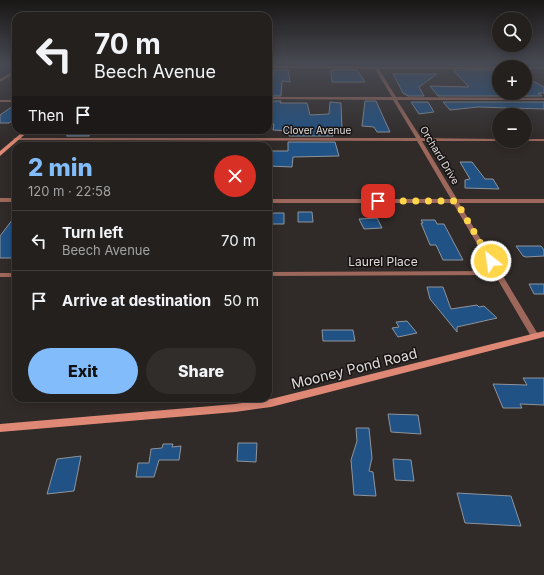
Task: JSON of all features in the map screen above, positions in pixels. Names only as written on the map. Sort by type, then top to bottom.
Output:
[{"type":"street","name":"Orchard Drive","points":[[390,90],[418,140],[498,273],[540,335]]},
{"type":"street","points":[[272,98],[544,99]]},
{"type":"street","points":[[0,101],[12,101]]},
{"type":"street","points":[[0,154],[22,134]]},
{"type":"street","name":"Clover Avenue","points":[[15,139],[492,140]]},
{"type":"street","points":[[532,140],[544,140]]},
{"type":"street","points":[[0,200],[12,200]]},
{"type":"street","points":[[272,201],[544,201]]},
{"type":"street","name":"Laurel Place","points":[[272,274],[498,273]]},
{"type":"street","points":[[0,275],[12,275]]},
{"type":"street","name":"Mooney Pond Road","points":[[0,428],[220,409],[271,403],[540,335]]},
{"type":"building","points":[[272,90],[281,90],[281,96],[272,96]]},
{"type":"building","points":[[401,90],[421,90],[424,96],[408,96]]},
{"type":"building","points":[[433,90],[492,90],[492,96],[438,96]]},
{"type":"building","points":[[532,90],[544,90],[544,93],[538,93],[542,96],[532,96]]},
{"type":"building","points":[[272,101],[281,101],[280,103],[307,103],[310,115],[329,114],[330,102],[341,103],[342,130],[331,130],[333,136],[289,136],[289,131],[273,130],[274,124],[272,124]]},
{"type":"building","points":[[365,101],[376,101],[390,132],[377,132],[374,127],[362,126]]},
{"type":"building","points":[[411,102],[428,102],[434,112],[419,114]]},
{"type":"building","points":[[443,102],[544,102],[544,109],[478,107],[450,110]]},
{"type":"building","points":[[12,107],[12,121],[9,123],[0,123],[0,115]]},
{"type":"building","points":[[67,134],[89,134],[89,136],[67,136]]},
{"type":"building","points":[[288,142],[335,142],[339,156],[293,157],[292,167],[272,166],[272,151],[288,151]]},
{"type":"building","points":[[460,162],[472,162],[485,179],[493,179],[499,189],[465,188],[465,180],[470,179]]},
{"type":"building","points":[[298,212],[312,212],[313,222],[298,222]]},
{"type":"building","points":[[284,213],[284,224],[272,224],[272,214]]},
{"type":"building","points":[[377,218],[382,228],[364,229],[359,219]]},
{"type":"building","points":[[12,220],[12,258],[0,258],[0,236]]},
{"type":"building","points":[[421,220],[435,220],[437,224],[444,224],[463,260],[443,260],[436,245],[430,245]]},
{"type":"building","points":[[516,246],[541,246],[544,250],[544,256],[523,256]]},
{"type":"building","points":[[529,284],[544,284],[544,294],[534,294]]},
{"type":"building","points":[[427,287],[443,287],[451,309],[477,305],[479,307],[484,306],[497,318],[457,327],[457,332],[430,299]]},
{"type":"building","points":[[407,321],[417,333],[398,337],[392,328],[399,327],[396,322]]},
{"type":"building","points":[[322,330],[353,330],[355,341],[323,341]]},
{"type":"building","points":[[523,378],[544,378],[544,405],[520,404],[522,408],[503,408],[493,384],[527,385]]},
{"type":"building","points":[[388,414],[418,415],[421,434],[391,432]]},
{"type":"building","points":[[356,428],[369,428],[372,458],[369,471],[373,472],[376,496],[354,495],[351,460],[357,441]]},
{"type":"building","points":[[238,443],[257,443],[256,462],[237,461]]},
{"type":"building","points":[[163,444],[173,444],[172,447],[181,446],[179,460],[159,460],[154,477],[136,477],[138,463],[149,463],[151,449],[162,448]]},
{"type":"building","points":[[81,456],[74,491],[47,494],[57,459]]},
{"type":"building","points":[[393,459],[411,460],[414,481],[395,480]]},
{"type":"building","points":[[457,493],[511,496],[521,526],[465,523]]},
{"type":"route","points":[[378,201],[456,201],[491,261]]}]
